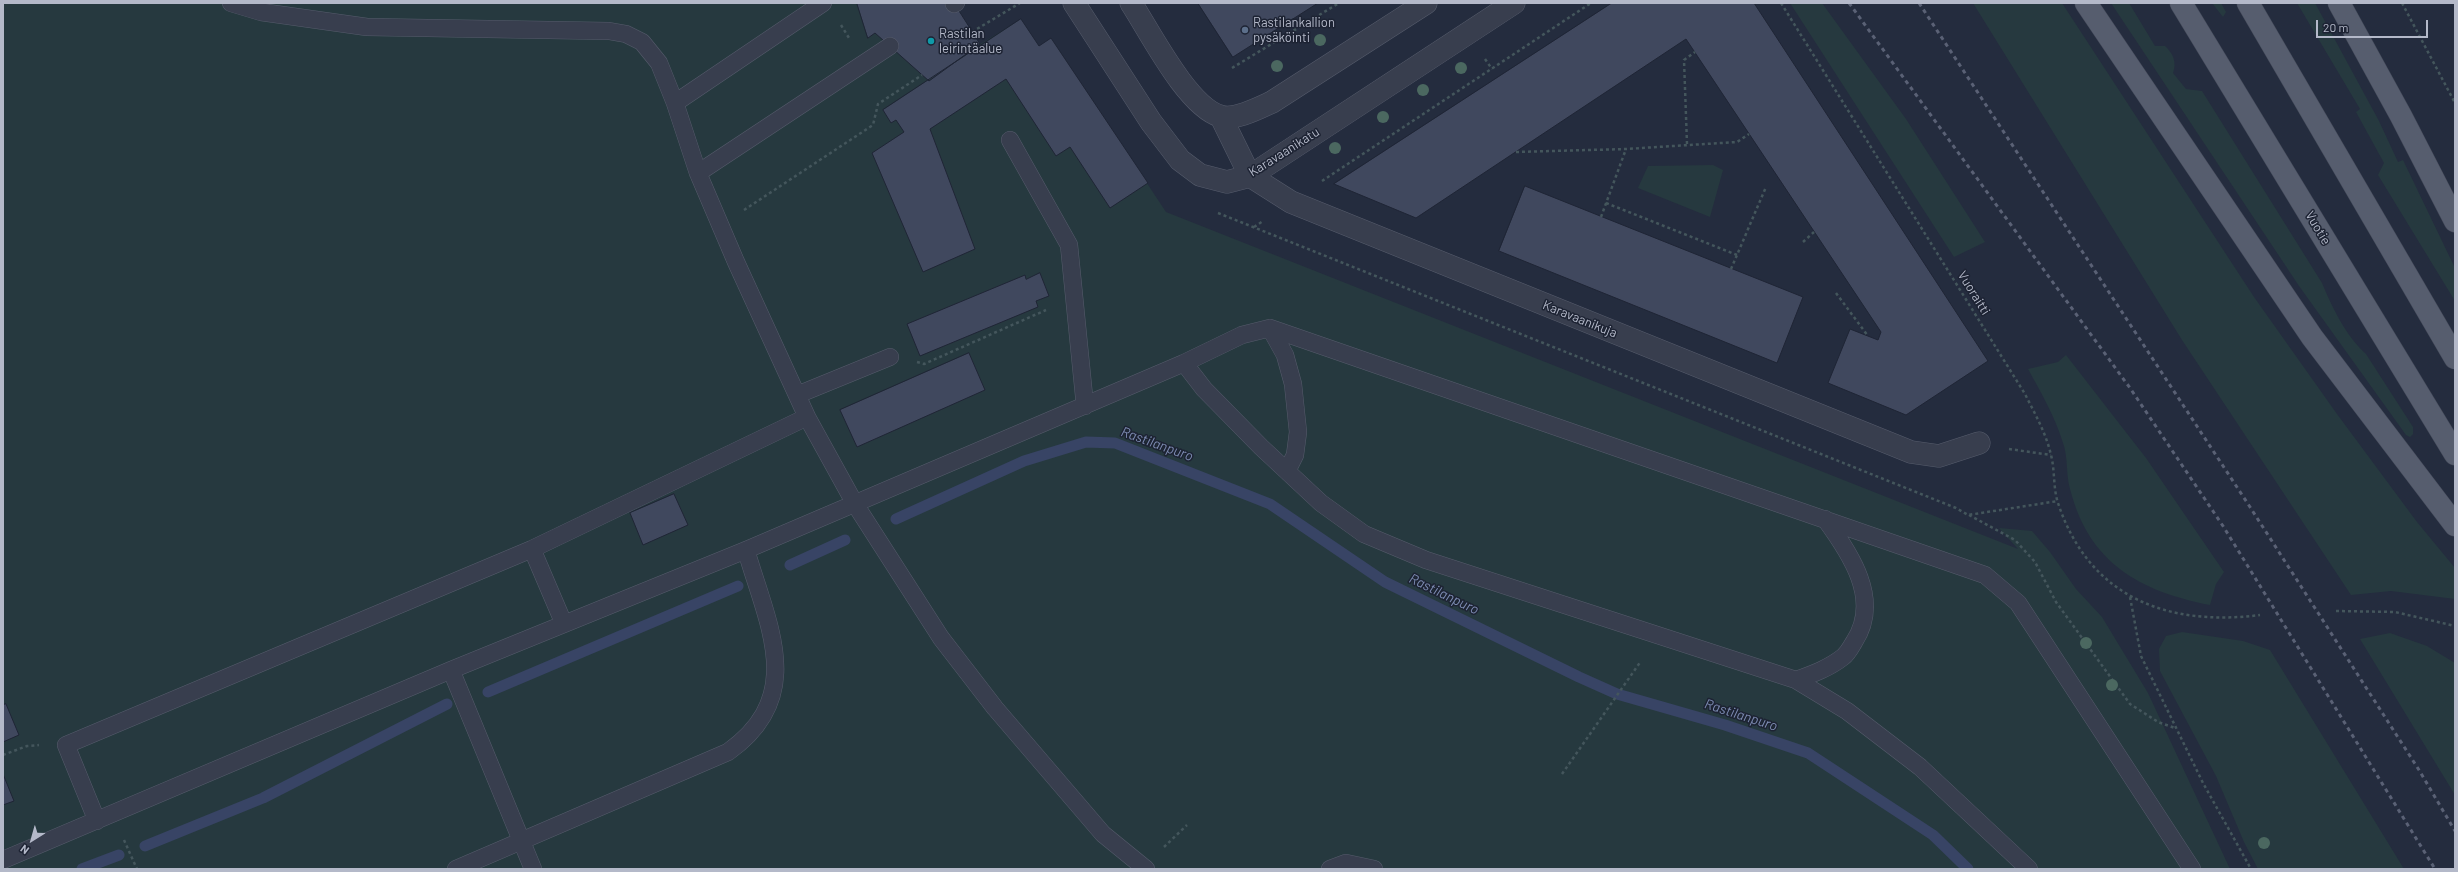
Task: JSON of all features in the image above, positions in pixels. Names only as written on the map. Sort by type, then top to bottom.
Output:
[{"type":"main road","points":[[2086,3],[2312,337],[2455,525]]},
{"type":"main road","name":"Vuotie","points":[[2181,3],[2455,454]]},
{"type":"main road","points":[[2248,3],[2455,358]]},
{"type":"main road","points":[[2340,3],[2401,116],[2455,221]]},
{"type":"street","points":[[1131,3],[1190,95],[1205,108],[1221,117],[1250,176]]},
{"type":"street","points":[[1221,117],[1245,114],[1272,102],[1426,3]]},
{"type":"street","name":"Karavaanikatu","points":[[1082,6],[1151,122],[1180,160],[1200,175],[1227,182],[1250,176],[1514,3]]},
{"type":"street","name":"Karavaanikuja","points":[[1250,176],[1290,202],[1911,452],[1939,456],[1979,444]]},
{"type":"lane","points":[[231,3],[261,12],[367,27],[609,31],[626,34],[642,42],[659,63],[675,103],[698,173],[807,417],[855,504],[942,638],[995,708],[1103,834],[1146,869]]},
{"type":"lane","points":[[675,103],[823,3]]},
{"type":"lane","points":[[698,173],[890,46]]},
{"type":"lane","points":[[1010,140],[1069,245],[1086,406]]},
{"type":"lane","points":[[1270,328],[1285,355],[1293,384],[1298,432],[1295,455],[1287,470]]},
{"type":"lane","points":[[3,860],[451,670],[855,504],[1086,406],[1184,363],[1242,335],[1270,328],[1985,575],[2018,603],[2192,869]]},
{"type":"lane","points":[[797,395],[890,357]]},
{"type":"lane","points":[[1184,363],[1204,389],[1321,503],[1364,534],[1426,560],[1796,680],[1859,720],[1920,767],[2029,869]]},
{"type":"lane","points":[[97,821],[66,745],[532,548],[807,417]]},
{"type":"lane","points":[[1796,680],[1824,670],[1844,656],[1859,635],[1866,610],[1863,588],[1847,549],[1826,519]]},
{"type":"lane","points":[[532,548],[564,624]]},
{"type":"lane","points":[[456,869],[728,752],[746,739],[756,727],[770,702],[776,682],[776,656],[746,550]]},
{"type":"lane","points":[[451,670],[533,869]]},
{"type":"lane","points":[[1330,869],[1346,863],[1374,869]]},
{"type":"path","points":[[972,32],[1020,3]]},
{"type":"path","points":[[1232,68],[1339,3]]},
{"type":"path","points":[[1254,227],[1591,3]]},
{"type":"path","name":"Vuoraitti","points":[[1781,3],[2025,394],[2044,432],[2052,456],[2058,501],[2071,537],[2097,572],[2130,597],[2160,610],[2205,619],[2231,619],[2260,615]]},
{"type":"path","points":[[2402,3],[2455,103]]},
{"type":"path","points":[[1687,144],[1684,60],[1695,52]]},
{"type":"path","points":[[721,226],[874,124],[878,104],[922,75]]},
{"type":"path","points":[[1516,152],[1626,149],[1737,142],[1749,134]]},
{"type":"path","points":[[1601,217],[1626,149]]},
{"type":"path","points":[[1731,269],[1766,187]]},
{"type":"path","points":[[1606,203],[1737,255]]},
{"type":"path","points":[[1802,242],[1814,232]]},
{"type":"path","points":[[1836,293],[1868,336]]},
{"type":"path","points":[[890,357],[924,364],[1053,308]]},
{"type":"path","points":[[1979,444],[2052,456]]},
{"type":"path","points":[[1968,515],[2015,540],[2035,562],[2056,602],[2130,704],[2158,722],[2176,728]]},
{"type":"path","points":[[2130,597],[2142,656],[2203,783],[2251,869]]},
{"type":"path","points":[[2336,611],[2395,612],[2455,626]]},
{"type":"path","points":[[1562,774],[1626,681]]},
{"type":"path","points":[[3,755],[27,746],[66,745]]},
{"type":"path","points":[[113,814],[137,869]]},
{"type":"shaded area","points":[[3,3],[954,3],[980,44],[1021,19],[1039,46],[1051,38],[1166,212],[2018,549],[1999,528],[2032,531],[2050,552],[2076,589],[2102,617],[2148,693],[2230,869],[3,869]]},
{"type":"shaded area","points":[[1790,3],[1822,3],[1906,119],[1985,242],[1954,257]]},
{"type":"shaded area","points":[[1973,3],[2062,3],[2254,297],[2337,414],[2417,522],[2455,568],[2455,599],[2391,591],[2351,595],[2182,340]]},
{"type":"shaded area","points":[[2111,3],[2129,3],[2155,46],[2165,46],[2174,58],[2175,65],[2173,73],[2186,89],[2202,91],[2322,283],[2330,302],[2346,330],[2366,354],[2413,427],[2413,434],[2410,437],[2406,435],[2299,286]]},
{"type":"shaded area","points":[[2212,3],[2221,3],[2226,12],[2223,17]]},
{"type":"shaded area","points":[[2297,3],[2315,3],[2379,121],[2398,162],[2403,160],[2455,268],[2455,301],[2378,175],[2384,163],[2356,112],[2360,109]]},
{"type":"shaded area","points":[[1713,165],[1723,170],[1710,217],[1638,188],[1648,166]]},
{"type":"shaded area","points":[[2066,355],[2146,458],[2224,572],[2216,584],[2210,605],[2184,599],[2140,582],[2120,570],[2104,555],[2090,536],[2079,515],[2070,489],[2065,451],[2061,436],[2028,369],[2058,362]]},
{"type":"shaded area","points":[[2182,632],[2243,641],[2270,650],[2404,869],[2258,869],[2244,842],[2216,776],[2160,671],[2159,649],[2166,636]]},
{"type":"shaded area","points":[[2390,633],[2427,646],[2455,663],[2455,795],[2360,639]]},
{"type":"building","name":"Rastilan leirintäalue","points":[[857,3],[954,3],[980,44],[929,81],[875,33],[868,38]]},
{"type":"building","name":"Rastilankallion pysäköinti","points":[[1198,3],[1318,3],[1233,57]]},
{"type":"building","points":[[1612,3],[1754,3],[1988,361],[1906,415],[1828,383],[1850,329],[1878,340],[1881,332],[1686,39],[1416,218],[1334,184]]},
{"type":"building","points":[[1021,19],[1039,46],[1051,38],[1148,183],[1110,208],[1070,147],[1056,156],[1006,79],[930,129],[975,249],[923,272],[872,153],[904,132],[896,120],[891,123],[883,110]]},
{"type":"building","points":[[1525,186],[1803,297],[1777,363],[1499,251]]},
{"type":"building","points":[[1040,273],[1049,296],[1036,301],[1038,307],[920,356],[907,324],[1025,275],[1026,279]]},
{"type":"building","points":[[969,353],[985,390],[857,447],[840,410]]},
{"type":"building","points":[[674,494],[688,525],[643,545],[630,513]]},
{"type":"building","points":[[6,704],[19,735],[3,742],[3,705]]},
{"type":"building","points":[[3,774],[14,801],[3,805]]},
{"type":"waterway","name":"Rastilanpuro","points":[[896,519],[1024,461],[1086,442],[1115,443],[1270,504],[1385,582],[1579,677],[1617,694],[1725,725],[1808,753],[1933,835],[1968,869]]},
{"type":"waterway","points":[[790,565],[845,540]]},
{"type":"waterway","points":[[488,692],[738,586]]},
{"type":"waterway","points":[[145,846],[263,798],[447,704]]},
{"type":"waterway","points":[[82,869],[119,855]]},
{"type":"railway","points":[[1849,3],[2130,388],[2223,526],[2435,869]]},
{"type":"railway","points":[[1919,3],[2250,507],[2419,770],[2455,831]]},
{"type":"place","name":"Rastilankallion pysäköinti","points":[[1245,30]]},
{"type":"place","name":"Rastilan leirintäalue","points":[[931,41]]}]
